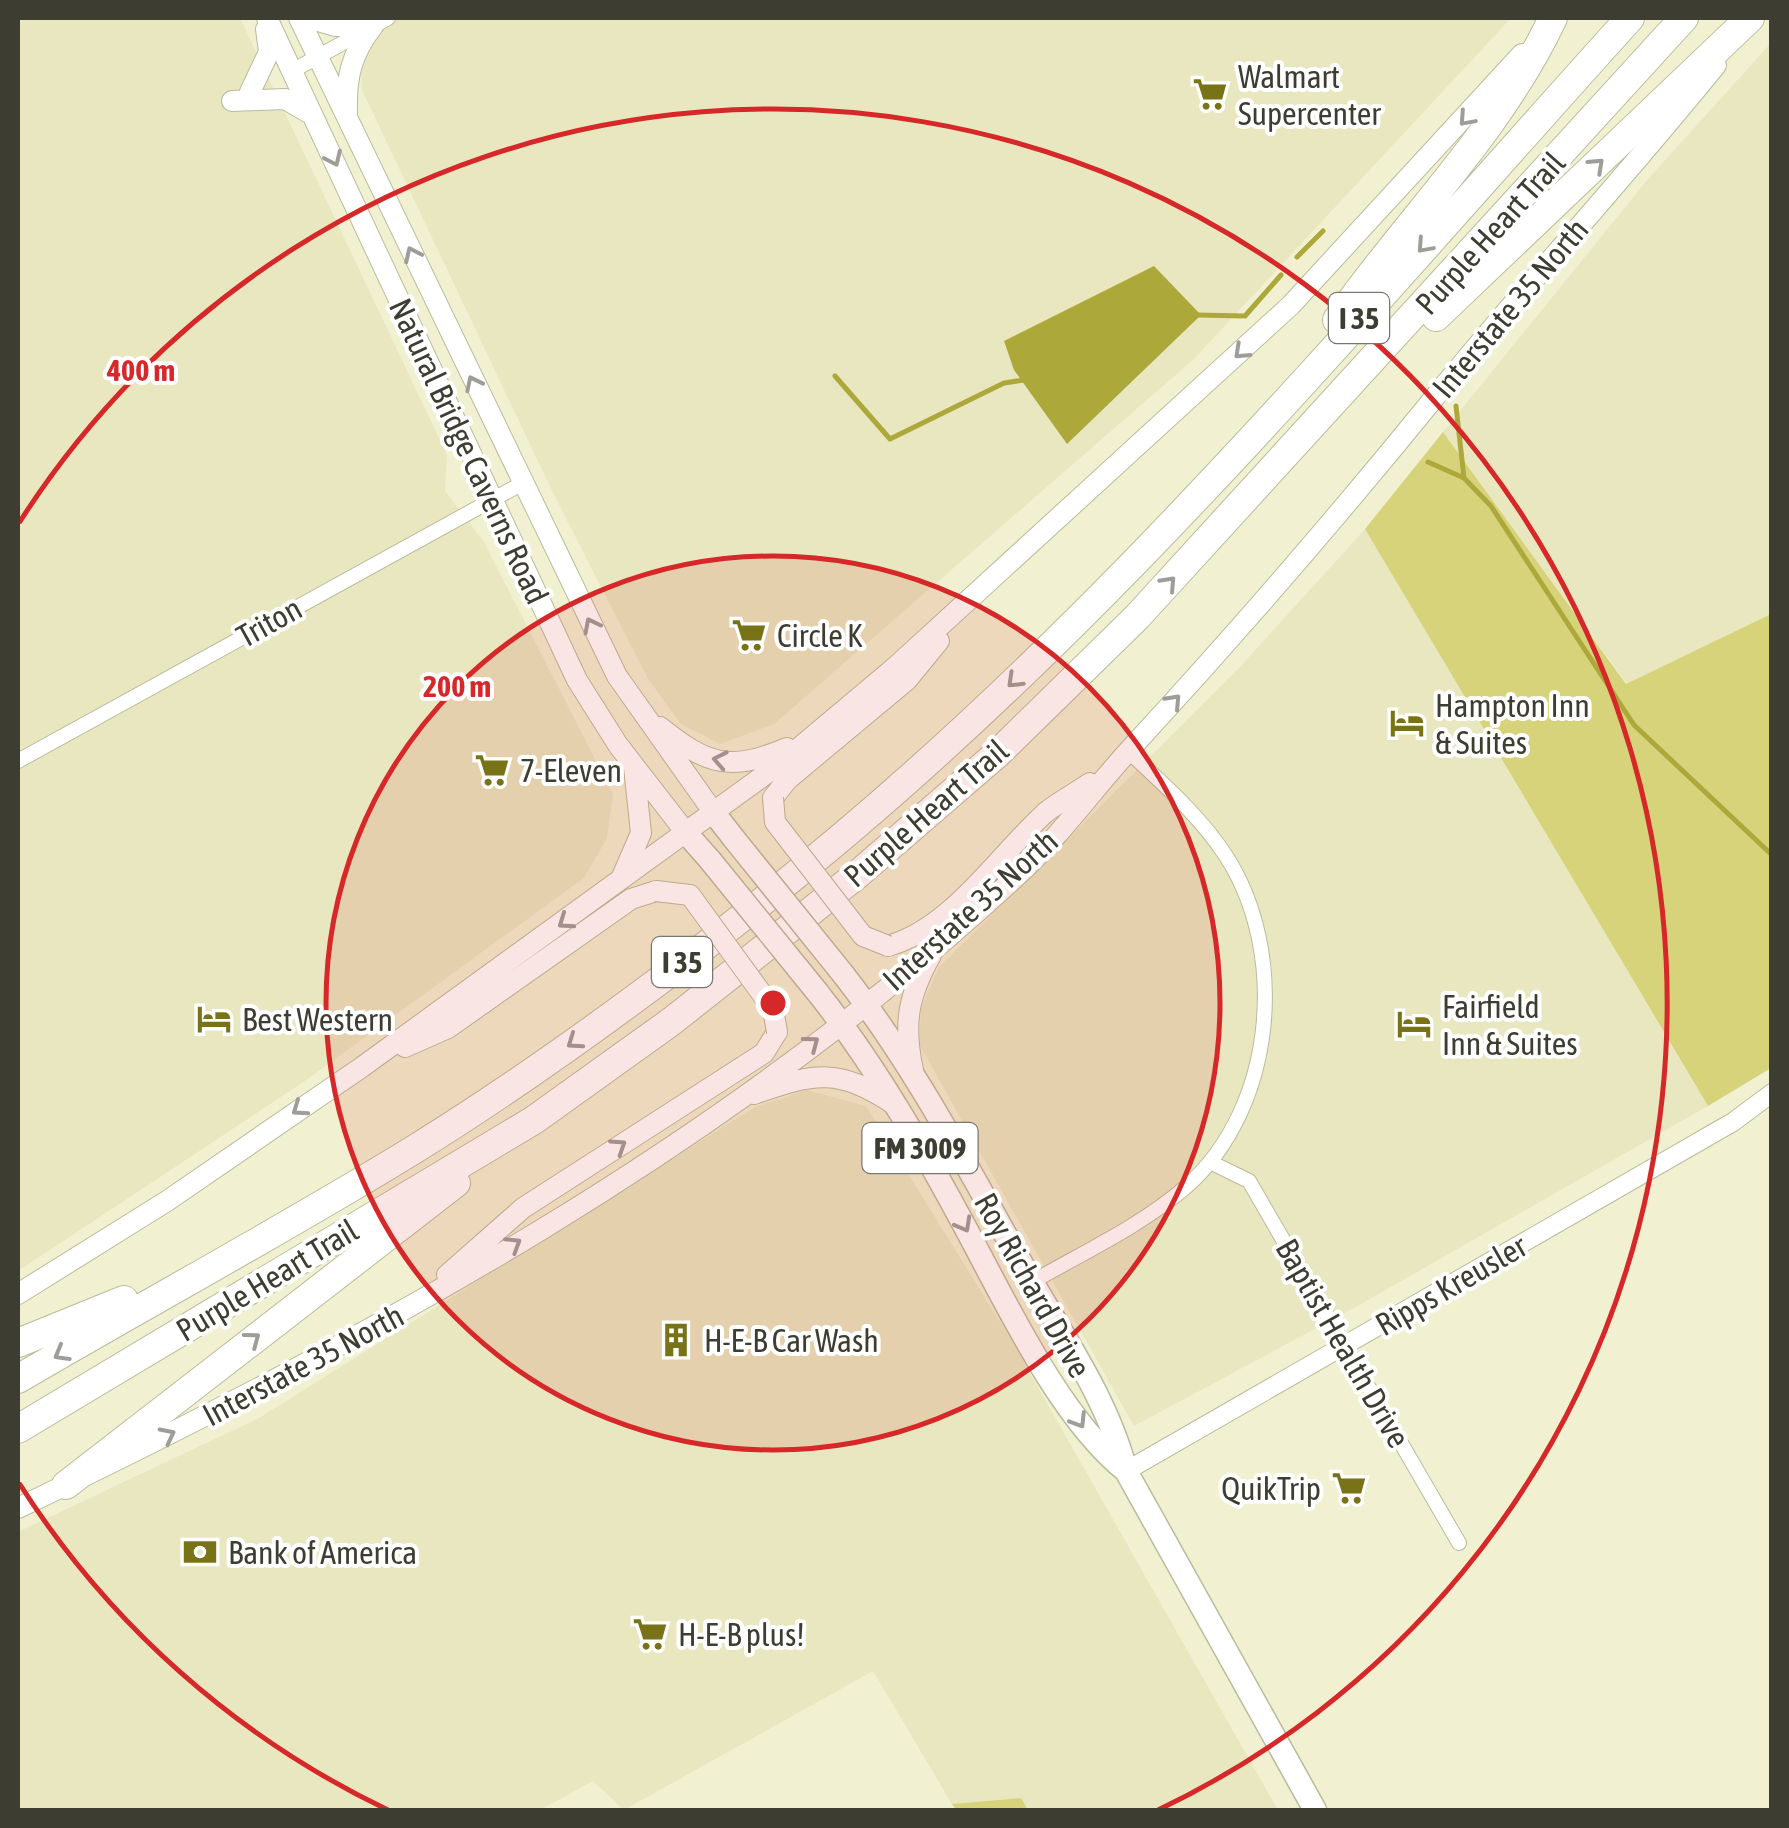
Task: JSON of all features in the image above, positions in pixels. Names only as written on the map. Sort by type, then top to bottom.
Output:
[{"type":"highway","points":[[1268,418],[1364,281],[1483,136],[1531,64],[1552,18]]},
{"type":"highway","name":"Purple Heart Trail","points":[[18,1380],[480,1107],[766,898],[985,708],[1161,534],[1630,18]]},
{"type":"highway","name":"Purple Heart Trail","points":[[18,1430],[534,1120],[730,977],[997,754],[1137,617],[1320,422],[1684,18]]},
{"type":"highway","points":[[1320,422],[1439,315],[1752,18]]},
{"type":"highway","points":[[66,1485],[534,1120]]},
{"type":"highway","points":[[18,1343],[236,1251]]},
{"type":"main road","name":"Natural Bridge Caverns Road","points":[[265,18],[577,680],[634,765],[687,834],[841,1022]]},
{"type":"main road","points":[[265,18],[268,52],[241,97],[285,99],[313,116]]},
{"type":"main road","name":"Natural Bridge Caverns Road","points":[[299,18],[521,484],[638,710],[714,813]]},
{"type":"main road","points":[[308,18],[335,26],[380,22]]},
{"type":"main road","points":[[18,1294],[168,1201],[362,1067],[687,834],[812,738],[893,669],[1291,305],[1490,92],[1552,18]]},
{"type":"main road","name":"Interstate 35 North","points":[[18,1508],[404,1312],[609,1186],[734,1101],[936,947],[1024,870],[1344,511],[1428,404],[1752,18]]},
{"type":"main road","points":[[347,119],[346,80],[352,58],[380,22]]},
{"type":"main road","points":[[1002,567],[906,680],[787,780],[773,798],[775,822],[852,922],[874,944],[888,946],[913,939],[994,867],[1047,812],[1113,768]]},
{"type":"main road","points":[[638,710],[696,755],[717,762],[758,760],[812,738]]},
{"type":"main road","points":[[620,882],[641,833],[634,765]]},
{"type":"main road","name":"FM 3009","points":[[714,813],[866,1003]]},
{"type":"main road","points":[[362,1067],[448,1028],[631,898],[656,891],[690,895],[773,1008],[777,1032],[764,1053],[523,1208],[404,1312]]},
{"type":"main road","points":[[914,1077],[906,1036],[908,1004],[936,947]]},
{"type":"main road","name":"Roy Richard Drive","points":[[866,1003],[914,1077],[1116,1432],[1126,1470],[1315,1810]]},
{"type":"main road","name":"Roy Richard Drive","points":[[841,1022],[896,1106],[1009,1308],[1094,1446],[1126,1470]]},
{"type":"main road","points":[[734,1101],[820,1076],[864,1085],[896,1106]]},
{"type":"street","points":[[292,71],[380,22]]},
{"type":"street","name":"Triton","points":[[18,760],[521,484]]},
{"type":"street","points":[[1032,1282],[1126,1230],[1187,1186],[1210,1162],[1241,1111],[1259,1058],[1264,1022],[1257,935],[1250,908],[1226,854],[1189,808],[1128,752]]},
{"type":"street","name":"Ripps Kreusler","points":[[1126,1470],[1734,1122],[1772,1093]]},
{"type":"street","name":"Baptist Health Drive","points":[[1210,1162],[1249,1181],[1458,1543]]},
{"type":"shaded area","points":[[18,18],[240,18],[447,455],[445,491],[484,542],[613,794],[607,838],[584,878],[302,1083],[18,1271]]},
{"type":"shaded area","points":[[358,18],[1511,18],[1194,359],[774,724],[720,744],[681,724],[648,679],[554,495],[362,90]]},
{"type":"shaded area","points":[[1771,43],[1771,614],[1627,684],[1443,432],[1648,179]]},
{"type":"shaded area","points":[[1154,266],[1201,315],[1067,444],[1014,370],[1004,341]]},
{"type":"shaded area","points":[[1443,432],[1626,684],[1771,614],[1771,1068],[1708,1106],[1365,529]]},
{"type":"shaded area","points":[[1365,529],[1708,1106],[1354,1308],[1134,1426],[919,1044],[921,1008],[939,967],[1239,668]]},
{"type":"shaded area","points":[[806,1090],[866,1106],[1010,1338],[1278,1810],[1028,1810],[1020,1798],[952,1804],[873,1671],[624,1810],[593,1781],[540,1810],[18,1810],[18,1532],[259,1418],[755,1107]]},
{"type":"shaded area","points":[[1021,1798],[1028,1810],[956,1810],[952,1804]]},
{"type":"waterway","points":[[1297,257],[1323,231]]},
{"type":"waterway","points":[[1197,315],[1245,316],[1281,275]]},
{"type":"waterway","points":[[835,376],[890,439],[1004,383],[1024,380]]},
{"type":"waterway","points":[[1456,406],[1464,478]]},
{"type":"waterway","points":[[1428,462],[1464,478],[1491,506],[1634,725],[1772,855]]},
{"type":"place","name":"Walmart Supercenter","points":[[1210,94]]},
{"type":"place","name":"Circle K","points":[[749,635]]},
{"type":"place","name":"Hampton Inn & Suites","points":[[1407,723]]},
{"type":"place","name":"7-Eleven","points":[[492,770]]},
{"type":"place","name":"Best Western","points":[[214,1019]]},
{"type":"place","name":"Fairfield Inn & Suites","points":[[1414,1024]]},
{"type":"place","name":"H-E-B Car Wash","points":[[676,1340]]},
{"type":"place","name":"QuikTrip","points":[[1349,1488]]},
{"type":"place","name":"Bank of America","points":[[200,1552]]},
{"type":"place","name":"H-E-B plus!","points":[[650,1634]]}]
